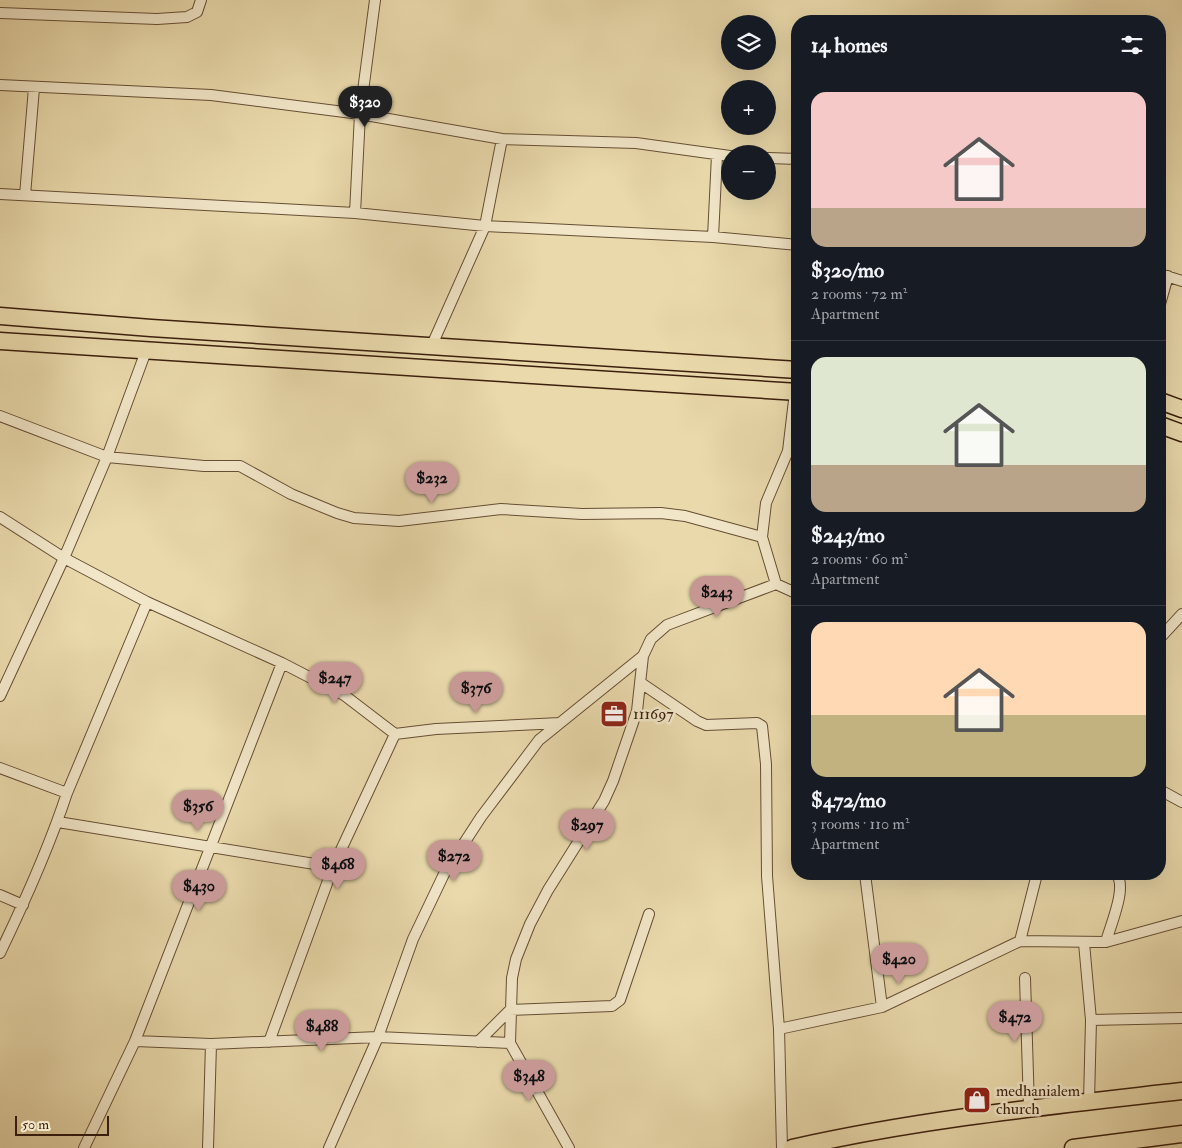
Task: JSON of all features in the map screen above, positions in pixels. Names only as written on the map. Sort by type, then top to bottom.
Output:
[{"type":"main road","points":[[0,316],[161,329],[791,370]]},
{"type":"main road","points":[[0,341],[791,392]]},
{"type":"main road","points":[[1166,402],[1182,409]]},
{"type":"main road","points":[[1166,427],[1182,433]]},
{"type":"main road","points":[[792,1148],[872,1131],[1029,1107],[1182,1091]]},
{"type":"main road","points":[[1073,1148],[1182,1134]]},
{"type":"street","points":[[0,13],[157,20],[187,17],[198,12],[201,0]]},
{"type":"street","points":[[355,213],[360,114],[375,0]]},
{"type":"street","points":[[0,85],[34,88],[164,91],[211,95],[360,114],[502,138],[636,143],[721,155]]},
{"type":"street","points":[[25,195],[34,88]]},
{"type":"street","points":[[432,345],[485,226],[502,138]]},
{"type":"street","points":[[713,237],[717,155]]},
{"type":"street","points":[[776,158],[791,159]]},
{"type":"street","points":[[0,194],[355,213],[485,226],[713,237],[791,244]]},
{"type":"street","points":[[1166,276],[1182,281]]},
{"type":"street","points":[[0,696],[64,558],[107,457],[146,351]]},
{"type":"street","points":[[0,416],[107,457],[204,466],[240,466],[291,494],[336,513],[354,518],[399,521],[501,509],[582,514],[660,513],[685,516],[762,537]]},
{"type":"street","points":[[776,584],[762,537],[766,503],[788,452],[791,430]]},
{"type":"street","points":[[0,517],[64,558],[147,602],[282,662],[355,701],[395,734],[436,729],[560,723]]},
{"type":"street","points":[[569,1148],[510,1043],[510,1010],[514,968],[526,933],[548,890],[604,801],[613,781],[637,711],[643,656],[651,639],[667,625],[776,584],[791,591]]},
{"type":"street","points":[[0,953],[23,906],[58,822],[67,793],[147,602]]},
{"type":"street","points":[[1166,631],[1182,614]]},
{"type":"street","points":[[332,1148],[378,1037],[413,939],[444,874],[481,817],[539,740],[643,656]]},
{"type":"street","points":[[84,1148],[135,1041],[212,847],[282,662]]},
{"type":"street","points":[[641,683],[697,721],[706,725],[757,723],[762,726],[766,764],[767,876],[779,1028],[782,1148]]},
{"type":"street","points":[[269,1042],[334,866],[395,734]]},
{"type":"street","points":[[0,768],[67,793]]},
{"type":"street","points":[[1166,793],[1182,802]]},
{"type":"street","points":[[58,822],[334,866]]},
{"type":"street","points":[[866,880],[882,1007]]},
{"type":"street","points":[[1020,941],[1035,880]]},
{"type":"street","points":[[1106,942],[1120,894],[1120,880]]},
{"type":"street","points":[[0,895],[23,906]]},
{"type":"street","points":[[478,1042],[510,1010],[612,1006],[620,1000],[649,914]]},
{"type":"street","points":[[779,1028],[882,1007],[1020,941],[1106,942],[1182,921]]},
{"type":"street","points":[[1084,943],[1091,1020],[1090,1101]]},
{"type":"street","points":[[1025,978],[1029,1107]]},
{"type":"street","points":[[1091,1020],[1182,1018]]},
{"type":"street","points":[[135,1041],[211,1044],[378,1037],[510,1043]]},
{"type":"street","points":[[208,1148],[211,1044]]},
{"type":"place","name":"111697","points":[[614,714]]},
{"type":"place","name":"medhanialem church","points":[[977,1100]]}]
